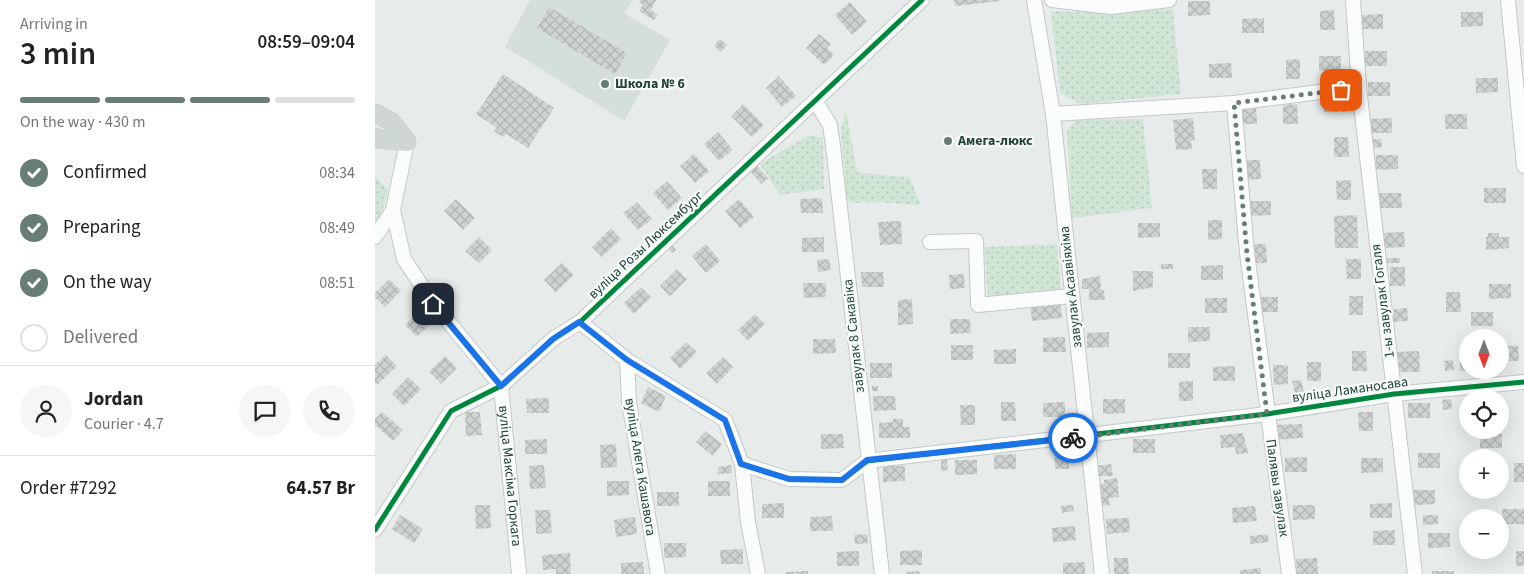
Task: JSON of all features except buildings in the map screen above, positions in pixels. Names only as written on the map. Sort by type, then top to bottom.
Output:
[{"type":"main road","points":[[375,112],[392,122],[407,142]]},
{"type":"main road","points":[[375,137],[407,142]]},
{"type":"street","name":"вуліца Розы Люксембург","points":[[375,530],[451,411],[501,386],[553,339],[579,322],[816,102],[922,0]]},
{"type":"street","name":"завулак Асаавіяхіма","points":[[1034,0],[1053,114],[1102,574]]},
{"type":"street","points":[[1052,0],[1111,7],[1169,0]]},
{"type":"street","name":"1-ы завулак Гогаля","points":[[1353,0],[1359,87],[1415,574]]},
{"type":"street","points":[[1508,0],[1524,166]]},
{"type":"street","points":[[1053,114],[1234,103],[1359,87]]},
{"type":"street","name":"завулак 8 Сакавіка","points":[[816,102],[830,125],[833,146],[867,460],[882,574]]},
{"type":"street","name":"Палявы завулак","points":[[1234,103],[1247,254],[1289,574]]},
{"type":"street","name":"вуліца Максіма Горкага","points":[[407,142],[393,210],[404,259],[433,304],[501,386],[519,574]]},
{"type":"street","points":[[375,237],[393,210]]},
{"type":"street","points":[[930,242],[975,241],[978,305],[1071,296]]},
{"type":"street","points":[[579,322],[627,360],[725,420],[741,464],[747,522],[758,574]]},
{"type":"street","name":"вуліца Алега Кашавога","points":[[627,360],[629,402],[657,574]]},
{"type":"street","name":"вуліца Ламаносава","points":[[867,460],[1086,437],[1267,414],[1393,394],[1524,382]]},
{"type":"street","points":[[741,464],[789,479],[842,480],[867,460]]},
{"type":"shaded area","name":"Школа № 6","points":[[530,0],[633,0],[624,13],[670,40],[624,121],[505,47]]},
{"type":"green space","points":[[1173,9],[1181,94],[1081,104],[1060,93],[1051,11],[1114,13]]},
{"type":"green space","points":[[846,111],[857,172],[910,178],[921,205],[874,202],[856,203],[847,200],[841,129]]},
{"type":"green space","points":[[1143,119],[1152,208],[1072,218],[1067,131],[1076,120]]},
{"type":"green space","points":[[809,135],[823,138],[824,189],[780,195],[760,164]]},
{"type":"green space","points":[[375,176],[388,190],[381,216],[375,223]]},
{"type":"green space","points":[[1057,244],[1061,290],[988,297],[984,247]]},
{"type":"cycle path","points":[[375,530],[451,411],[501,386],[553,339],[580,322],[922,0]]},
{"type":"cycle path","points":[[742,464],[789,479],[842,480],[867,461],[1267,414],[1394,394],[1524,382]]},
{"type":"way so far","points":[[1073,438],[1267,414],[1247,254],[1234,103],[1341,90]]},
{"type":"place","name":"Школа № 6","points":[[605,84]]},
{"type":"place","name":"Амега-люкс","points":[[948,141]]},
{"type":"route","points":[[433,304],[501,386],[553,339],[579,322],[627,360],[725,420],[741,464],[789,479],[842,480],[867,460],[1073,438]]}]
